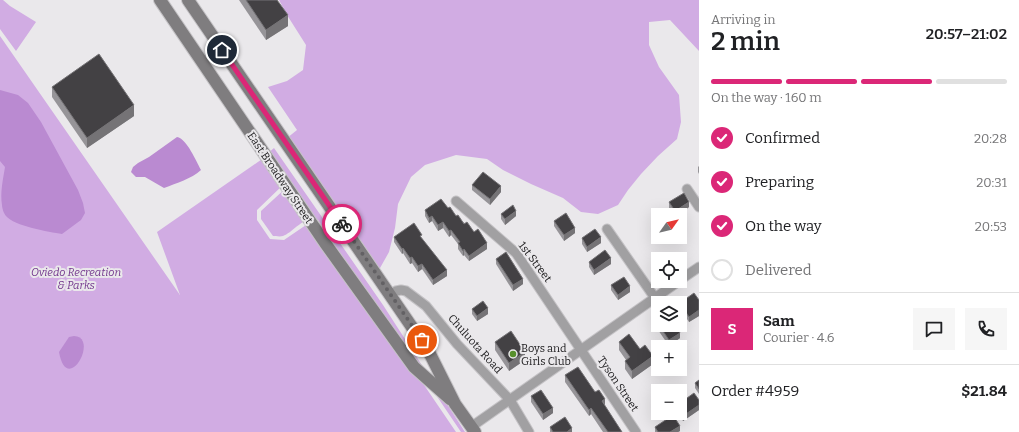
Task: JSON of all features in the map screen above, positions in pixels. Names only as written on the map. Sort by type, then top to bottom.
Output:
[{"type":"main road","name":"East Broadway Street","points":[[160,0],[325,243],[414,367],[456,404]]},
{"type":"main road","name":"East Broadway Street","points":[[188,0],[429,352],[456,404],[473,430]]},
{"type":"street","points":[[687,189],[699,206]]},
{"type":"street","name":"1st Street","points":[[456,201],[516,253],[581,349]]},
{"type":"street","points":[[607,229],[654,296]]},
{"type":"street","points":[[687,275],[699,267]]},
{"type":"street","points":[[658,296],[669,288]]},
{"type":"street","name":"Chuluota Road","points":[[390,295],[396,291],[406,291],[426,306],[457,344],[510,400],[529,432]]},
{"type":"street","points":[[473,430],[510,400],[651,301]]},
{"type":"street","name":"Tyson Street","points":[[581,349],[636,432]]},
{"type":"green space","points":[[0,0],[3,0],[36,22],[16,51],[0,29]]},
{"type":"green space","points":[[279,0],[699,0],[699,51],[670,20],[649,22],[649,45],[659,67],[679,95],[681,122],[677,139],[641,174],[618,205],[598,214],[581,212],[563,198],[503,170],[487,159],[456,155],[425,165],[411,177],[398,204],[395,228],[389,252],[375,277],[282,142],[297,130],[268,87],[287,81],[303,70],[306,45]]},
{"type":"green space","name":"Oviedo Recreation & Parks","points":[[0,36],[180,295],[157,232],[265,157],[284,184],[257,210],[257,220],[270,239],[284,240],[306,225],[314,223],[456,432],[0,432]]},
{"type":"green space","points":[[274,148],[383,305],[465,432],[461,432],[318,220],[308,220],[283,236],[273,236],[261,219],[261,211],[287,187],[288,184],[285,172],[267,154]]},
{"type":"shaded area","points":[[0,90],[18,95],[28,103],[41,122],[78,190],[85,213],[81,220],[62,234],[16,223],[10,220],[4,212],[1,195],[5,167],[0,161]]},
{"type":"shaded area","points":[[177,137],[188,146],[201,170],[193,176],[164,188],[145,177],[136,177],[131,172],[133,167],[138,163]]},
{"type":"shaded area","points":[[74,336],[81,339],[84,345],[83,353],[74,367],[68,369],[63,364],[59,352],[69,337]]},
{"type":"building","points":[[246,0],[277,0],[288,15],[266,30]]},
{"type":"building","points":[[99,54],[134,105],[87,138],[52,87]]},
{"type":"building","points":[[483,172],[501,186],[490,199],[472,185]]},
{"type":"building","points":[[684,193],[689,202],[680,208],[673,208],[669,202]]},
{"type":"building","points":[[441,199],[448,208],[450,207],[456,216],[458,215],[464,224],[467,222],[474,232],[478,229],[487,243],[469,256],[464,249],[463,251],[458,243],[460,242],[451,230],[449,231],[443,222],[438,225],[432,216],[429,218],[425,210]]},
{"type":"building","points":[[513,205],[516,211],[505,219],[501,214]]},
{"type":"building","points":[[566,213],[575,228],[564,235],[554,221]]},
{"type":"building","points":[[414,223],[422,235],[420,236],[447,270],[433,280],[422,264],[418,266],[412,257],[410,258],[403,248],[402,249],[394,237]]},
{"type":"building","points":[[595,229],[601,237],[587,247],[582,238]]},
{"type":"building","points":[[605,250],[611,258],[594,270],[589,262]]},
{"type":"building","points":[[506,252],[523,279],[513,285],[496,259]]},
{"type":"building","points":[[624,277],[630,286],[618,295],[611,285]]},
{"type":"building","points":[[694,293],[699,300],[699,310],[689,317],[687,314],[687,298]]},
{"type":"building","points":[[483,301],[488,308],[477,316],[472,309]]},
{"type":"building","points":[[511,331],[525,352],[509,363],[495,342]]},
{"type":"building","points":[[664,332],[679,332],[680,333],[669,340]]},
{"type":"building","points":[[629,334],[640,349],[645,345],[651,353],[651,357],[632,371],[625,361],[630,357],[619,342]]},
{"type":"building","points":[[578,367],[595,392],[599,390],[605,399],[602,401],[622,432],[608,432],[591,408],[589,410],[565,375]]},
{"type":"building","points":[[699,380],[699,389],[695,383]]},
{"type":"building","points":[[541,390],[553,408],[543,414],[531,396]]},
{"type":"building","points":[[694,393],[699,400],[699,405],[687,413],[687,398]]},
{"type":"building","points":[[565,417],[572,428],[567,432],[553,432],[550,427]]},
{"type":"building","points":[[666,420],[676,420],[680,426],[670,432],[658,432],[655,427]]},
{"type":"way so far","points":[[342,224],[422,340]]},
{"type":"place","name":"Boys and Girls Club","points":[[513,354]]},
{"type":"route","points":[[222,50],[342,224]]}]
